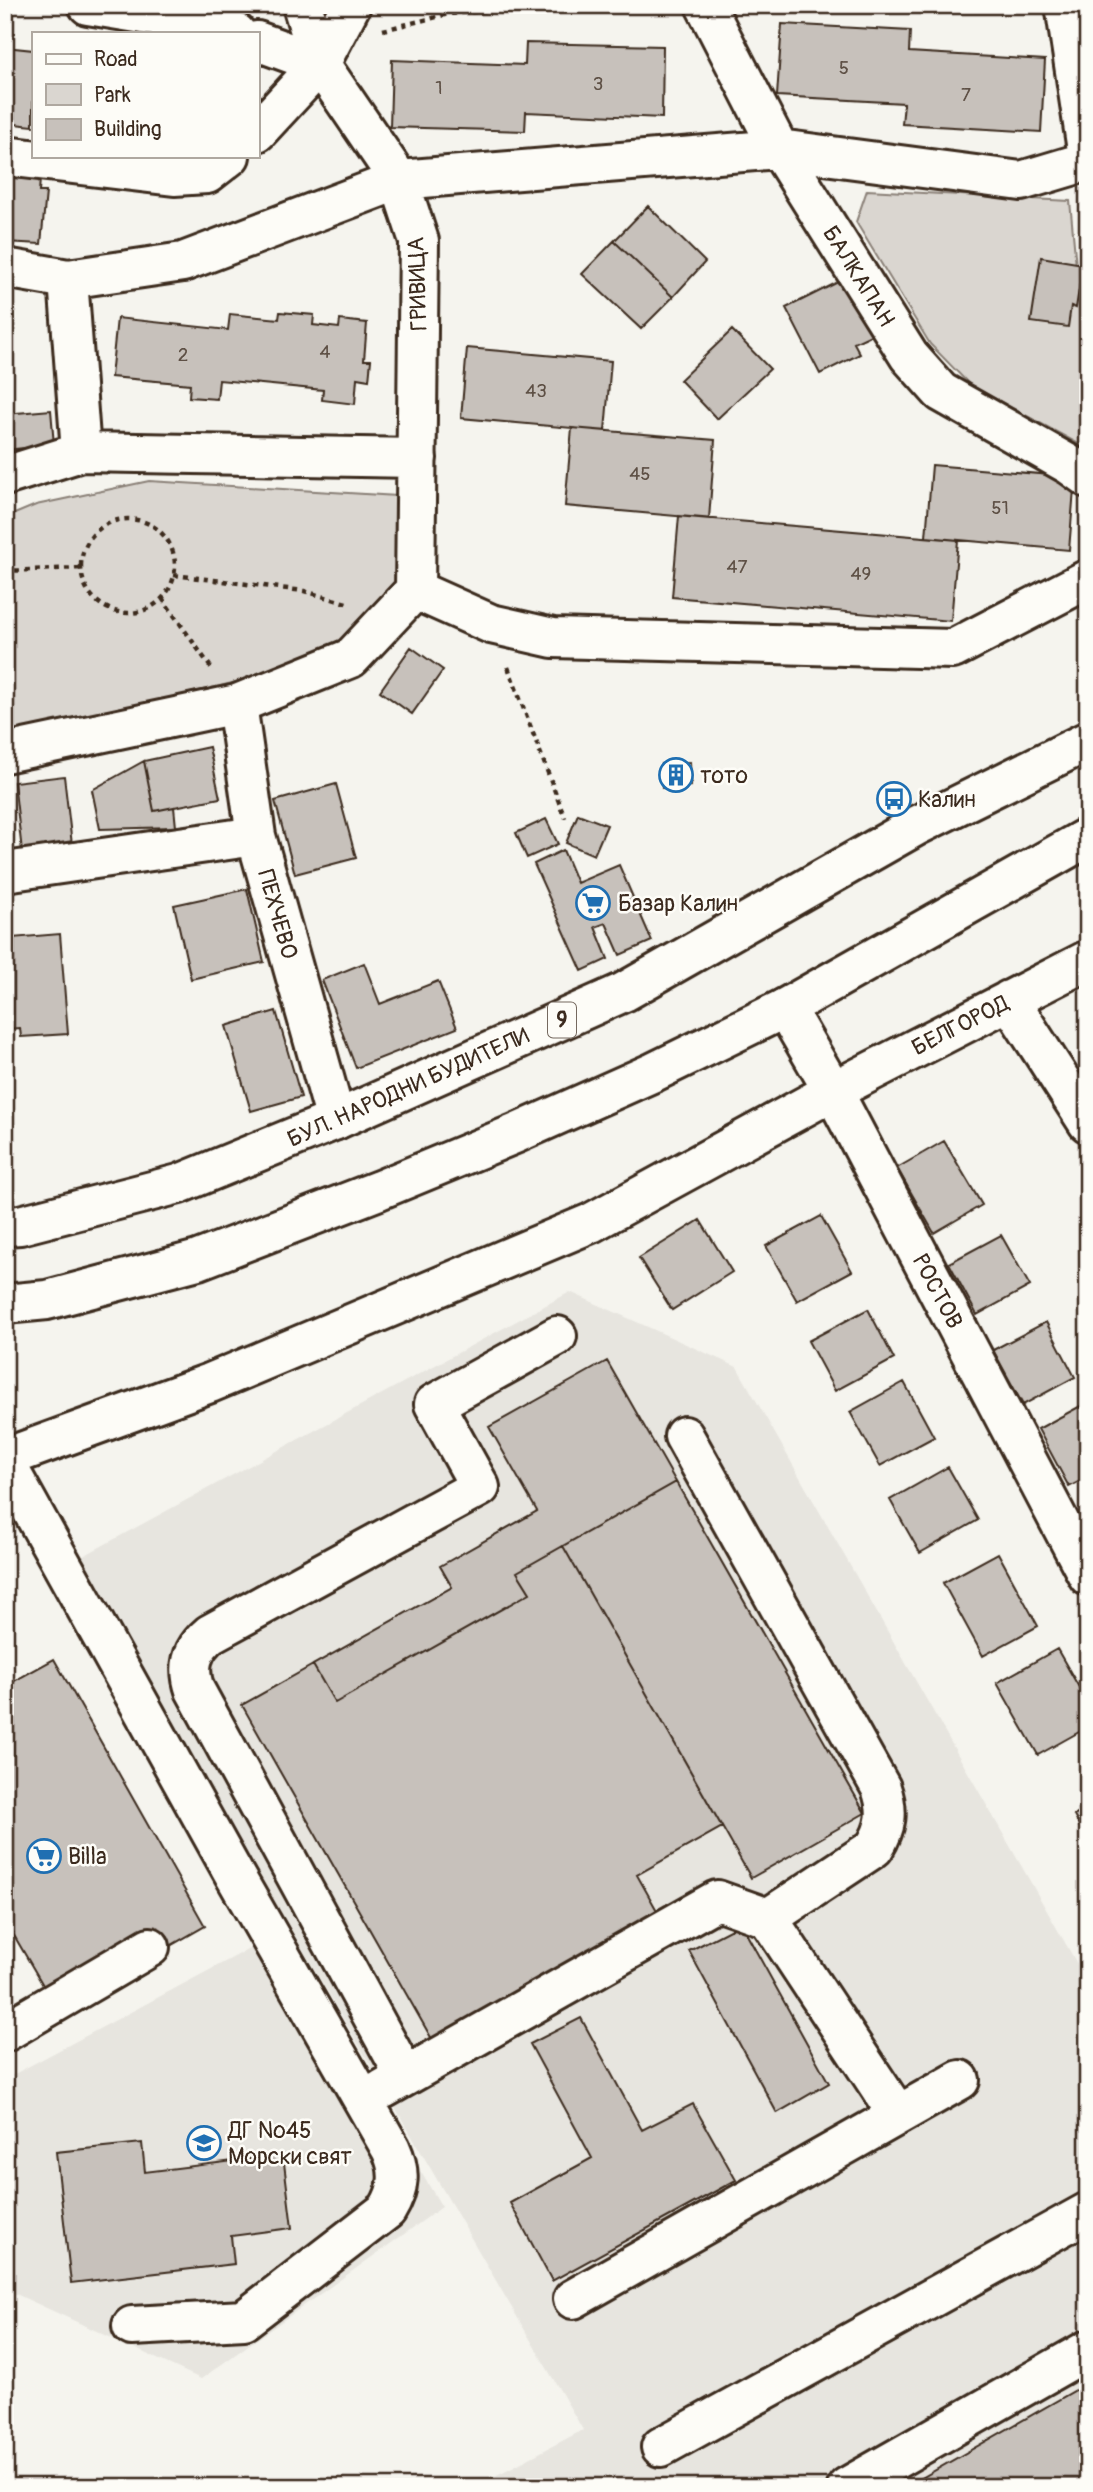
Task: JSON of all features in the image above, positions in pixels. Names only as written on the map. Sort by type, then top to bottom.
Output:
[{"type":"street","points":[[88,5],[227,30]]},
{"type":"street","name":"ГРИВИЦА","points":[[302,5],[320,64],[399,180],[419,241],[417,458],[403,603]]},
{"type":"street","points":[[259,130],[320,64],[351,5]]},
{"type":"street","points":[[5,268],[68,279],[183,262],[399,180],[779,149],[1021,181],[1088,159],[1065,5]]},
{"type":"street","name":"БАЛКАПАН","points":[[708,6],[779,149],[909,356],[941,392],[1070,465],[1088,478]]},
{"type":"street","points":[[259,42],[320,64]]},
{"type":"street","points":[[5,156],[174,176],[207,174],[227,158]]},
{"type":"street","points":[[68,279],[80,452]]},
{"type":"street","points":[[5,476],[80,452],[417,458]]},
{"type":"street","points":[[5,752],[237,704],[351,658],[403,603],[553,638],[953,649],[1088,579]]},
{"type":"street","name":"ПЕХЧЕВО","points":[[237,704],[257,836],[336,1120]]},
{"type":"street","name":"БУЛ. НАРОДНИ БУДИТЕЛИ","points":[[5,1226],[20,1225],[179,1184],[336,1120],[624,992],[916,826],[1088,741]]},
{"type":"street","points":[[5,872],[257,836]]},
{"type":"street","points":[[5,1304],[47,1300],[198,1260],[379,1190],[617,1089],[785,1008],[1088,837]]},
{"type":"street","name":"БЕЛГОРОД","points":[[5,1460],[210,1383],[591,1223],[833,1091],[1088,960]]},
{"type":"street","points":[[1009,1000],[1088,1124]]},
{"type":"street","name":"РОСТОВ","points":[[785,1008],[833,1091],[1088,1576]]},
{"type":"street","points":[[405,2076],[195,1690],[190,1665],[200,1642],[210,1634],[480,1487],[434,1404],[557,1336]]},
{"type":"street","points":[[684,1436],[881,1788],[886,1803],[887,1819],[883,1834],[874,1848],[768,1918]]},
{"type":"street","points":[[5,1460],[228,1864],[391,2148],[399,2172],[395,2196],[387,2210],[244,2320],[132,2326]]},
{"type":"street","points":[[362,2100],[717,1900],[768,1918],[898,2115]]},
{"type":"street","points":[[5,2032],[150,1947]]},
{"type":"street","points":[[573,2299],[960,2080]]},
{"type":"street","points":[[660,2447],[1088,2212]]},
{"type":"street","points":[[847,2487],[1088,2350]]},
{"type":"path","points":[[380,31],[449,14],[554,5]]},
{"type":"path","points":[[132,519],[154,527],[170,544],[175,560],[174,575],[162,598],[150,608],[135,613],[119,613],[104,608],[83,584],[80,568],[82,552],[90,538],[116,520],[132,519]]},
{"type":"path","points":[[5,571],[80,568]]},
{"type":"path","points":[[174,575],[403,603]]},
{"type":"path","points":[[162,598],[237,704]]},
{"type":"path","points":[[491,624],[565,818]]},
{"type":"shaded area","points":[[570,1292],[737,1367],[1088,1983],[1088,2487],[474,2487],[583,2430],[76,1560]]},
{"type":"shaded area","name":"ДГ №45 Морски свят","points":[[277,1934],[442,2207],[201,2379],[5,2289],[5,2079]]},
{"type":"green space","points":[[867,190],[1070,201],[1088,397],[1088,449],[970,385],[930,344],[856,222]]},
{"type":"green space","points":[[149,481],[397,496],[398,589],[344,642],[296,668],[20,733],[5,731],[5,518],[36,505]]},
{"type":"building","points":[[782,24],[910,31],[909,52],[1045,60],[1041,132],[902,124],[904,103],[777,96]]},
{"type":"building","points":[[526,43],[663,46],[662,118],[526,112],[525,131],[390,127],[392,60],[525,65]]},
{"type":"building","points":[[5,47],[32,50],[32,126],[5,123]]},
{"type":"building","points":[[41,165],[39,192],[46,192],[41,244],[5,242],[5,174]]},
{"type":"building","points":[[648,206],[705,262],[673,297],[614,241]]},
{"type":"building","points":[[614,241],[673,297],[641,329],[582,274]]},
{"type":"building","points":[[1041,257],[1083,264],[1076,308],[1071,306],[1068,327],[1031,322]]},
{"type":"building","points":[[844,279],[873,334],[854,343],[860,354],[820,374],[786,308]]},
{"type":"building","points":[[280,312],[314,315],[313,325],[339,328],[340,320],[367,323],[364,360],[371,360],[369,380],[357,378],[355,404],[322,400],[323,390],[219,380],[217,399],[189,397],[190,384],[111,377],[117,318],[228,330],[230,314],[279,319]]},
{"type":"building","points":[[732,330],[770,369],[717,419],[680,380]]},
{"type":"building","points":[[467,348],[611,361],[605,431],[461,418]]},
{"type":"building","points":[[51,410],[54,445],[5,450],[5,414]]},
{"type":"building","points":[[572,428],[715,440],[709,519],[565,506]]},
{"type":"building","points":[[932,465],[1075,477],[1069,550],[926,537]]},
{"type":"building","points":[[679,516],[958,540],[951,621],[672,597]]},
{"type":"building","points":[[411,647],[443,670],[412,714],[380,691]]},
{"type":"building","points":[[209,747],[220,798],[154,811],[144,761]]},
{"type":"building","points":[[144,761],[154,811],[174,807],[176,827],[100,829],[92,790]]},
{"type":"building","name":"тото","points":[[690,762],[691,786],[662,788],[661,764]]},
{"type":"building","points":[[64,776],[72,845],[22,851],[14,782]]},
{"type":"building","points":[[336,784],[356,858],[295,874],[275,801]]},
{"type":"building","points":[[578,814],[607,825],[594,855],[566,843]]},
{"type":"building","points":[[546,819],[558,844],[527,858],[516,833]]},
{"type":"building","name":"Базар Калин","points":[[563,850],[577,883],[619,865],[652,941],[620,955],[606,923],[595,927],[608,959],[582,971],[534,864]]},
{"type":"building","points":[[247,889],[264,962],[191,979],[174,905]]},
{"type":"building","points":[[5,909],[10,909],[12,938],[60,934],[68,1034],[21,1037],[20,1028],[5,1029]]},
{"type":"building","points":[[364,963],[380,1004],[438,981],[457,1028],[356,1068],[322,980]]},
{"type":"building","points":[[276,1011],[301,1097],[251,1111],[226,1026]]},
{"type":"building","points":[[944,1141],[982,1205],[934,1233],[897,1168]]},
{"type":"building","points":[[821,1216],[852,1271],[797,1301],[766,1246]]},
{"type":"building","points":[[700,1220],[732,1272],[672,1310],[639,1258]]},
{"type":"building","points":[[1001,1235],[1030,1286],[977,1315],[949,1263]]},
{"type":"building","points":[[868,1309],[894,1359],[835,1391],[808,1341]]},
{"type":"building","points":[[1046,1322],[1075,1377],[1023,1405],[993,1350]]},
{"type":"building","points":[[607,1361],[676,1482],[517,1572],[530,1593],[335,1703],[313,1665],[452,1587],[440,1566],[537,1511],[489,1427]]},
{"type":"building","points":[[904,1382],[934,1437],[880,1466],[850,1412]]},
{"type":"building","points":[[1088,1402],[1088,1477],[1069,1487],[1038,1429]]},
{"type":"building","points":[[948,1467],[978,1520],[920,1553],[890,1500]]},
{"type":"building","points":[[676,1482],[865,1813],[751,1878],[563,1546]]},
{"type":"building","points":[[563,1546],[722,1827],[637,1875],[659,1914],[433,2041],[242,1705],[313,1665],[335,1703],[530,1593],[517,1572]]},
{"type":"building","points":[[998,1553],[1038,1626],[983,1656],[943,1583]]},
{"type":"building","points":[[1057,1649],[1088,1703],[1088,1727],[1038,1755],[997,1683]]},
{"type":"building","points":[[54,1659],[205,1926],[154,1955],[47,1992],[5,1920],[5,1686]]},
{"type":"building","points":[[1088,1808],[1088,1842],[1074,1816]]},
{"type":"building","points":[[741,1924],[829,2083],[777,2113],[689,1951]]},
{"type":"building","points":[[581,2018],[642,2130],[693,2104],[736,2180],[552,2281],[510,2203],[592,2158],[530,2044]]},
{"type":"building","points":[[142,2143],[145,2172],[283,2155],[292,2228],[231,2236],[234,2264],[71,2283],[56,2152]]},
{"type":"building","points":[[1088,2383],[1088,2487],[906,2487]]},
{"type":"place","name":"тото","points":[[676,775]]},
{"type":"place","name":"Калин","points":[[894,799]]},
{"type":"place","name":"Базар Калин","points":[[593,903]]},
{"type":"place","name":"Billa","points":[[44,1856]]},
{"type":"place","name":"ДГ №45 Морски свят","points":[[204,2143]]}]
